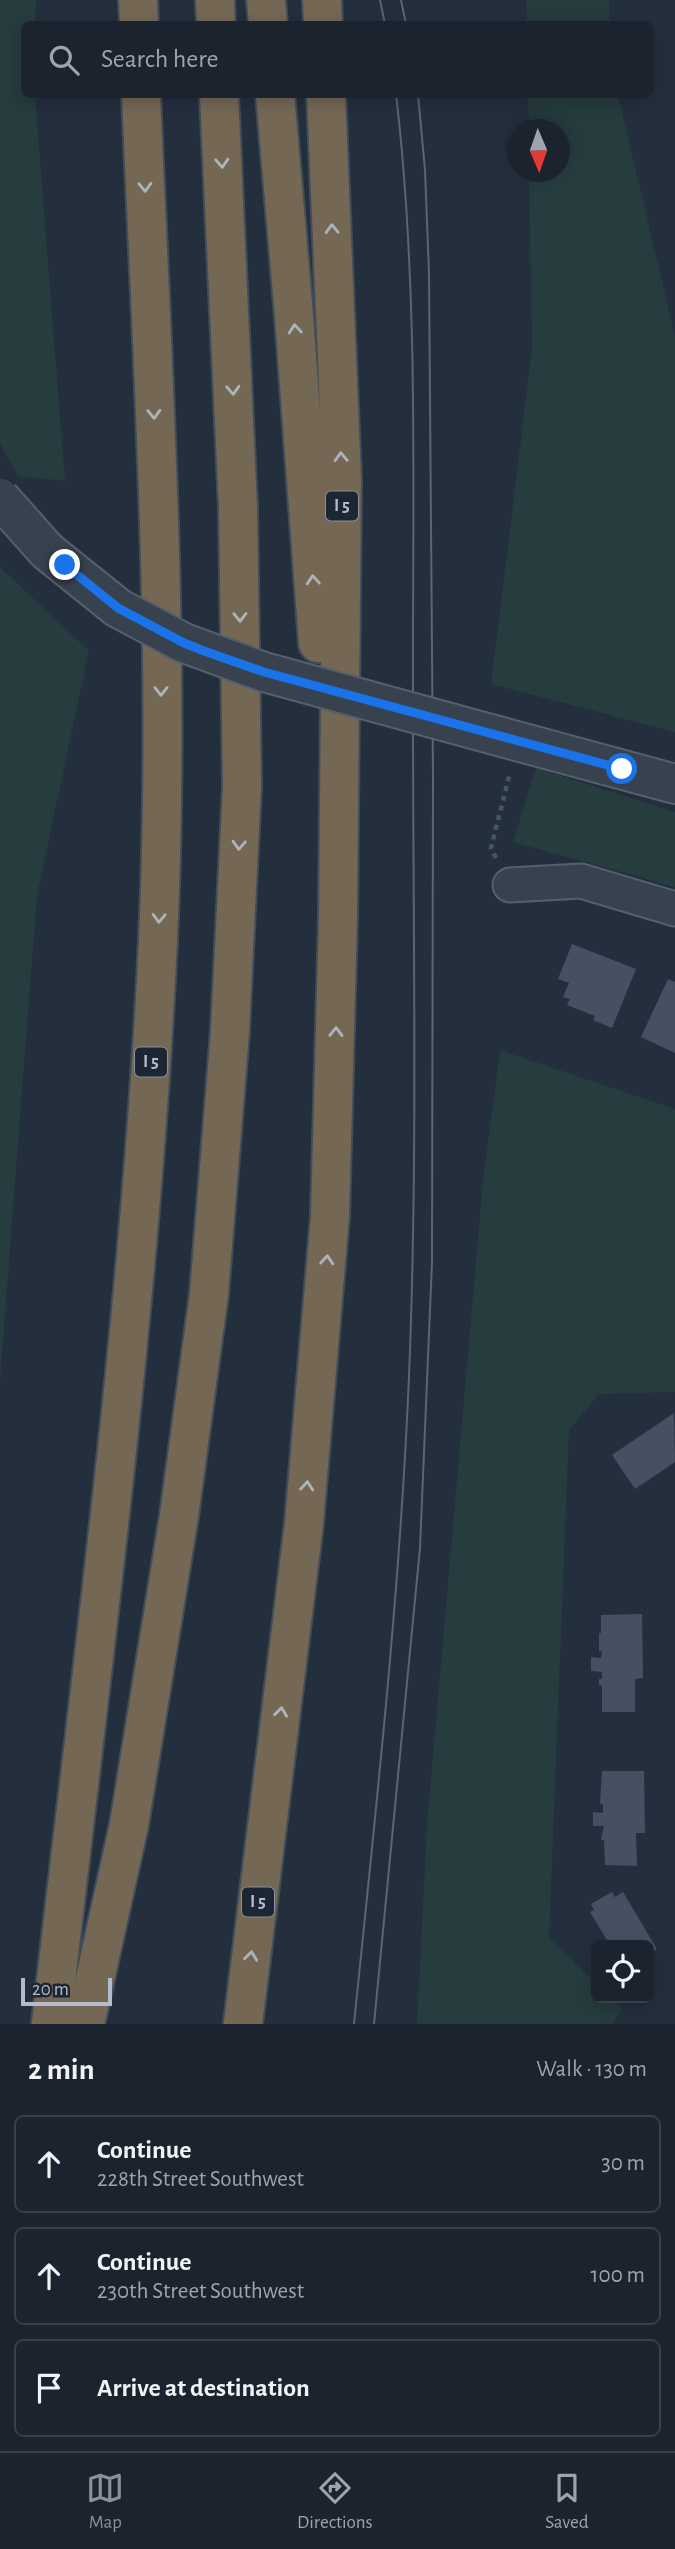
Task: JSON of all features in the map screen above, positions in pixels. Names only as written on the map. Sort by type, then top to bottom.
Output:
[{"type":"highway","points":[[138,0],[139,21]]},
{"type":"highway","points":[[215,0],[216,21]]},
{"type":"highway","points":[[266,0],[268,21]]},
{"type":"highway","points":[[322,0],[323,21]]},
{"type":"highway","name":"I 5","points":[[51,2024],[118,1437],[149,1112],[158,936],[162,812],[159,569],[142,98]]},
{"type":"highway","points":[[85,2024],[129,1825],[178,1516],[209,1294],[230,1031],[242,786],[238,509],[219,98]]},
{"type":"highway","points":[[275,98],[338,917]]},
{"type":"highway","name":"I 5","points":[[243,2024],[304,1523],[323,1317],[334,1114],[342,479],[326,98]]},
{"type":"street","points":[[0,498],[47,551],[118,608],[184,643],[264,672],[506,749],[675,783]]},
{"type":"street","points":[[510,885],[581,881],[675,909]]},
{"type":"path","points":[[491,848],[506,749]]},
{"type":"green space","points":[[0,0],[36,0],[35,21],[21,21],[21,98],[35,98],[65,481],[18,476],[0,444]]},
{"type":"green space","points":[[526,0],[609,0],[609,21],[527,21]]},
{"type":"green space","points":[[528,98],[619,98],[675,336],[675,732],[491,684],[532,349],[529,182],[570,182],[570,119],[529,119]]},
{"type":"green space","points":[[0,567],[89,651],[37,895],[0,1380]]},
{"type":"green space","points":[[536,768],[675,812],[675,887],[513,842]]},
{"type":"green space","points":[[500,1050],[675,1109],[675,1392],[599,1394],[569,1430],[549,1938],[591,1978],[591,2003],[616,2003],[623,2009],[613,2024],[417,2024],[427,1825],[483,1181]]},
{"type":"building","points":[[572,944],[636,969],[612,1028],[593,1020],[595,1016],[567,1005],[570,999],[563,997],[569,983],[558,979]]},
{"type":"building","points":[[668,979],[675,982],[675,1053],[641,1037]]},
{"type":"building","points":[[674,1413],[675,1462],[635,1489],[612,1455]]},
{"type":"building","points":[[642,1614],[643,1678],[635,1679],[635,1712],[602,1712],[602,1686],[599,1685],[599,1679],[602,1679],[602,1672],[591,1671],[591,1657],[601,1658],[601,1615]]},
{"type":"building","points":[[602,1771],[644,1771],[645,1833],[636,1833],[637,1866],[605,1865],[604,1840],[601,1840],[604,1826],[593,1826],[593,1812],[603,1813],[603,1804],[600,1804]]},
{"type":"building","points":[[612,1892],[615,1897],[623,1892],[652,1940],[607,1940],[590,1912],[594,1910],[591,1904]]},
{"type":"tram line","points":[[380,0],[384,21]]},
{"type":"tram line","points":[[401,0],[405,21]]},
{"type":"tram line","points":[[354,2024],[393,1619],[405,1457],[412,1293],[412,326],[404,171],[396,98]]},
{"type":"tram line","points":[[374,2024],[420,1548],[432,1262],[433,776],[429,273],[425,170],[418,98]]},
{"type":"route","points":[[65,565],[118,608],[204,651],[264,672],[622,769]]}]
